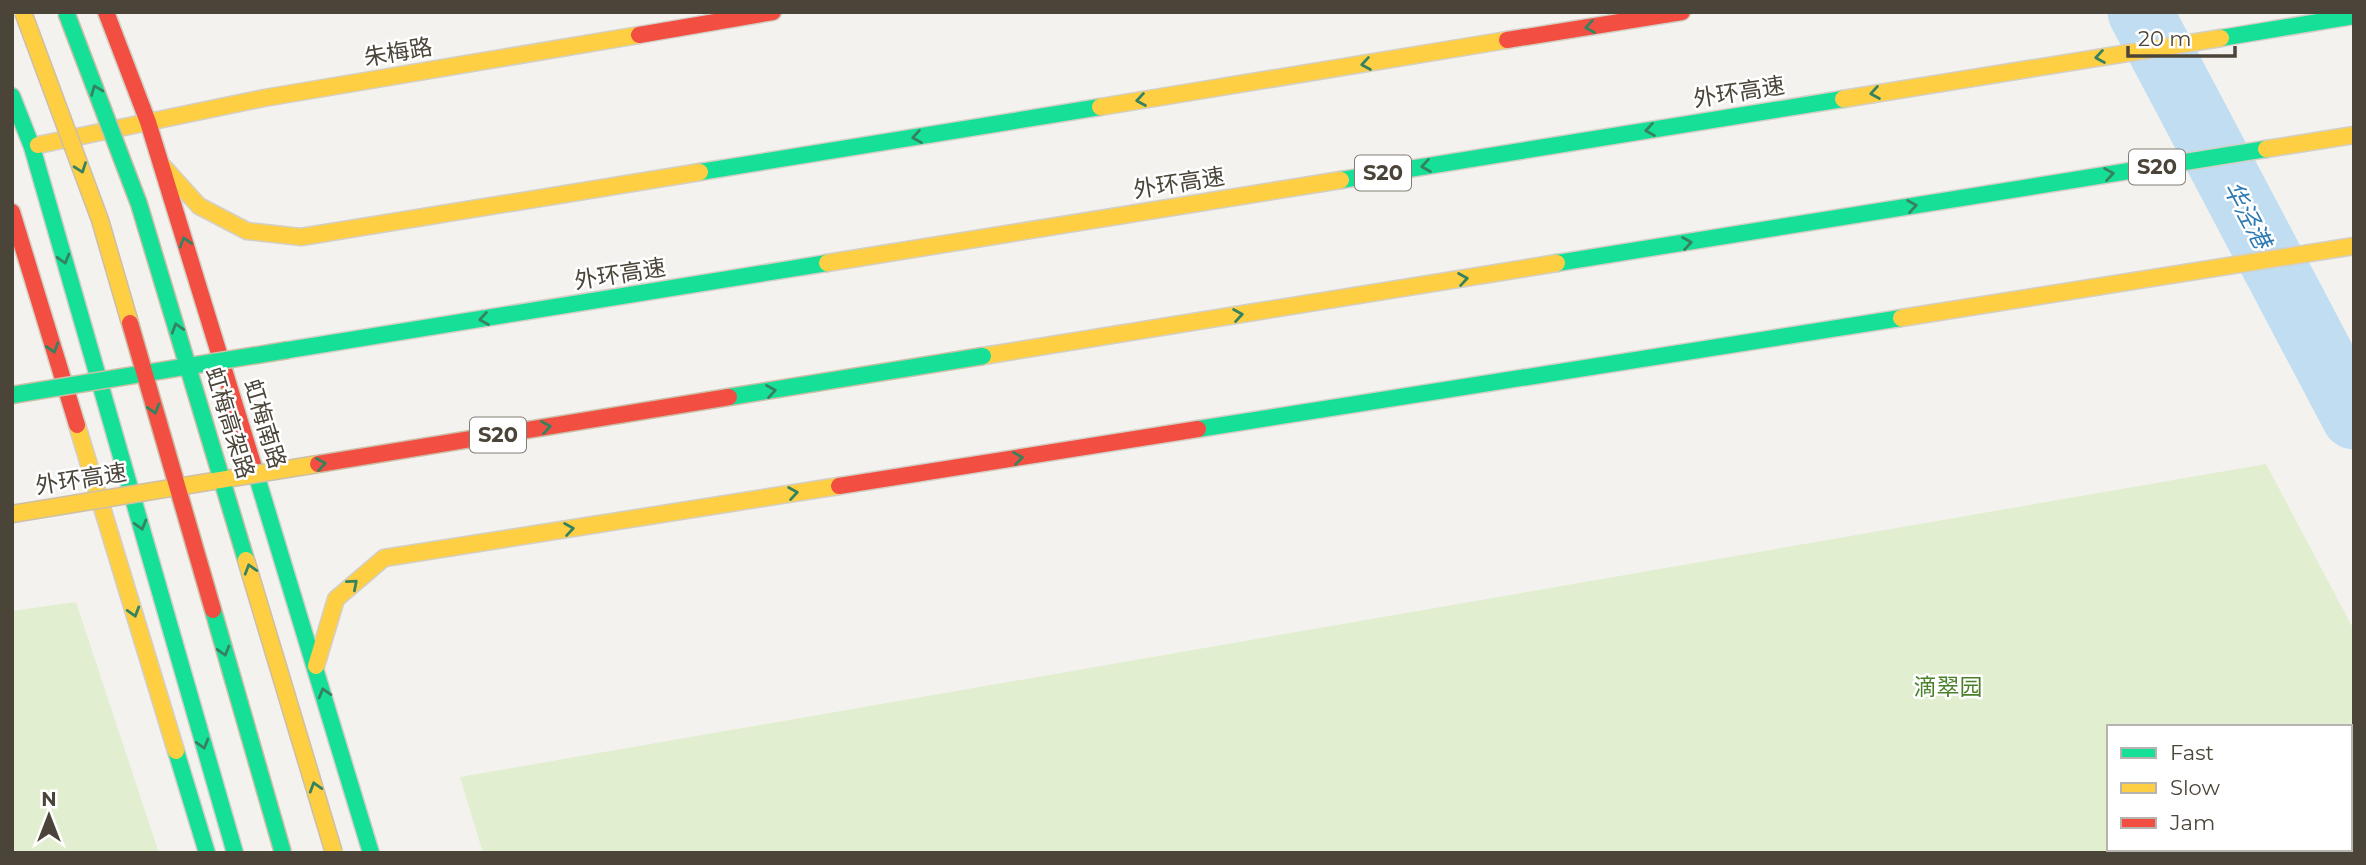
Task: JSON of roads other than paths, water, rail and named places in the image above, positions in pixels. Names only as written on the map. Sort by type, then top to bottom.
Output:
[{"type":"main road","points":[[23,12],[100,219],[283,853]]},
{"type":"main road","name":"虹梅高架路","points":[[66,12],[139,204],[334,853]]},
{"type":"main road","name":"虹梅南路","points":[[106,12],[148,122],[371,853]]},
{"type":"main road","name":"朱梅路","points":[[32,147],[264,97],[773,12]]},
{"type":"main road","points":[[161,164],[199,206],[247,231],[302,237],[1682,12]]},
{"type":"main road","name":"外环高速","points":[[12,395],[2354,16]]},
{"type":"main road","points":[[12,96],[32,147],[235,853]]},
{"type":"main road","name":"外环高速","points":[[12,514],[2354,135]]},
{"type":"main road","points":[[12,212],[206,852]]},
{"type":"main road","points":[[316,666],[336,599],[384,558],[2354,246]]},
{"type":"waterway","name":"华泾港","points":[[2140,12],[2354,417]]},
{"type":"park label","name":"滴翠园","points":[[1948,687]]}]
